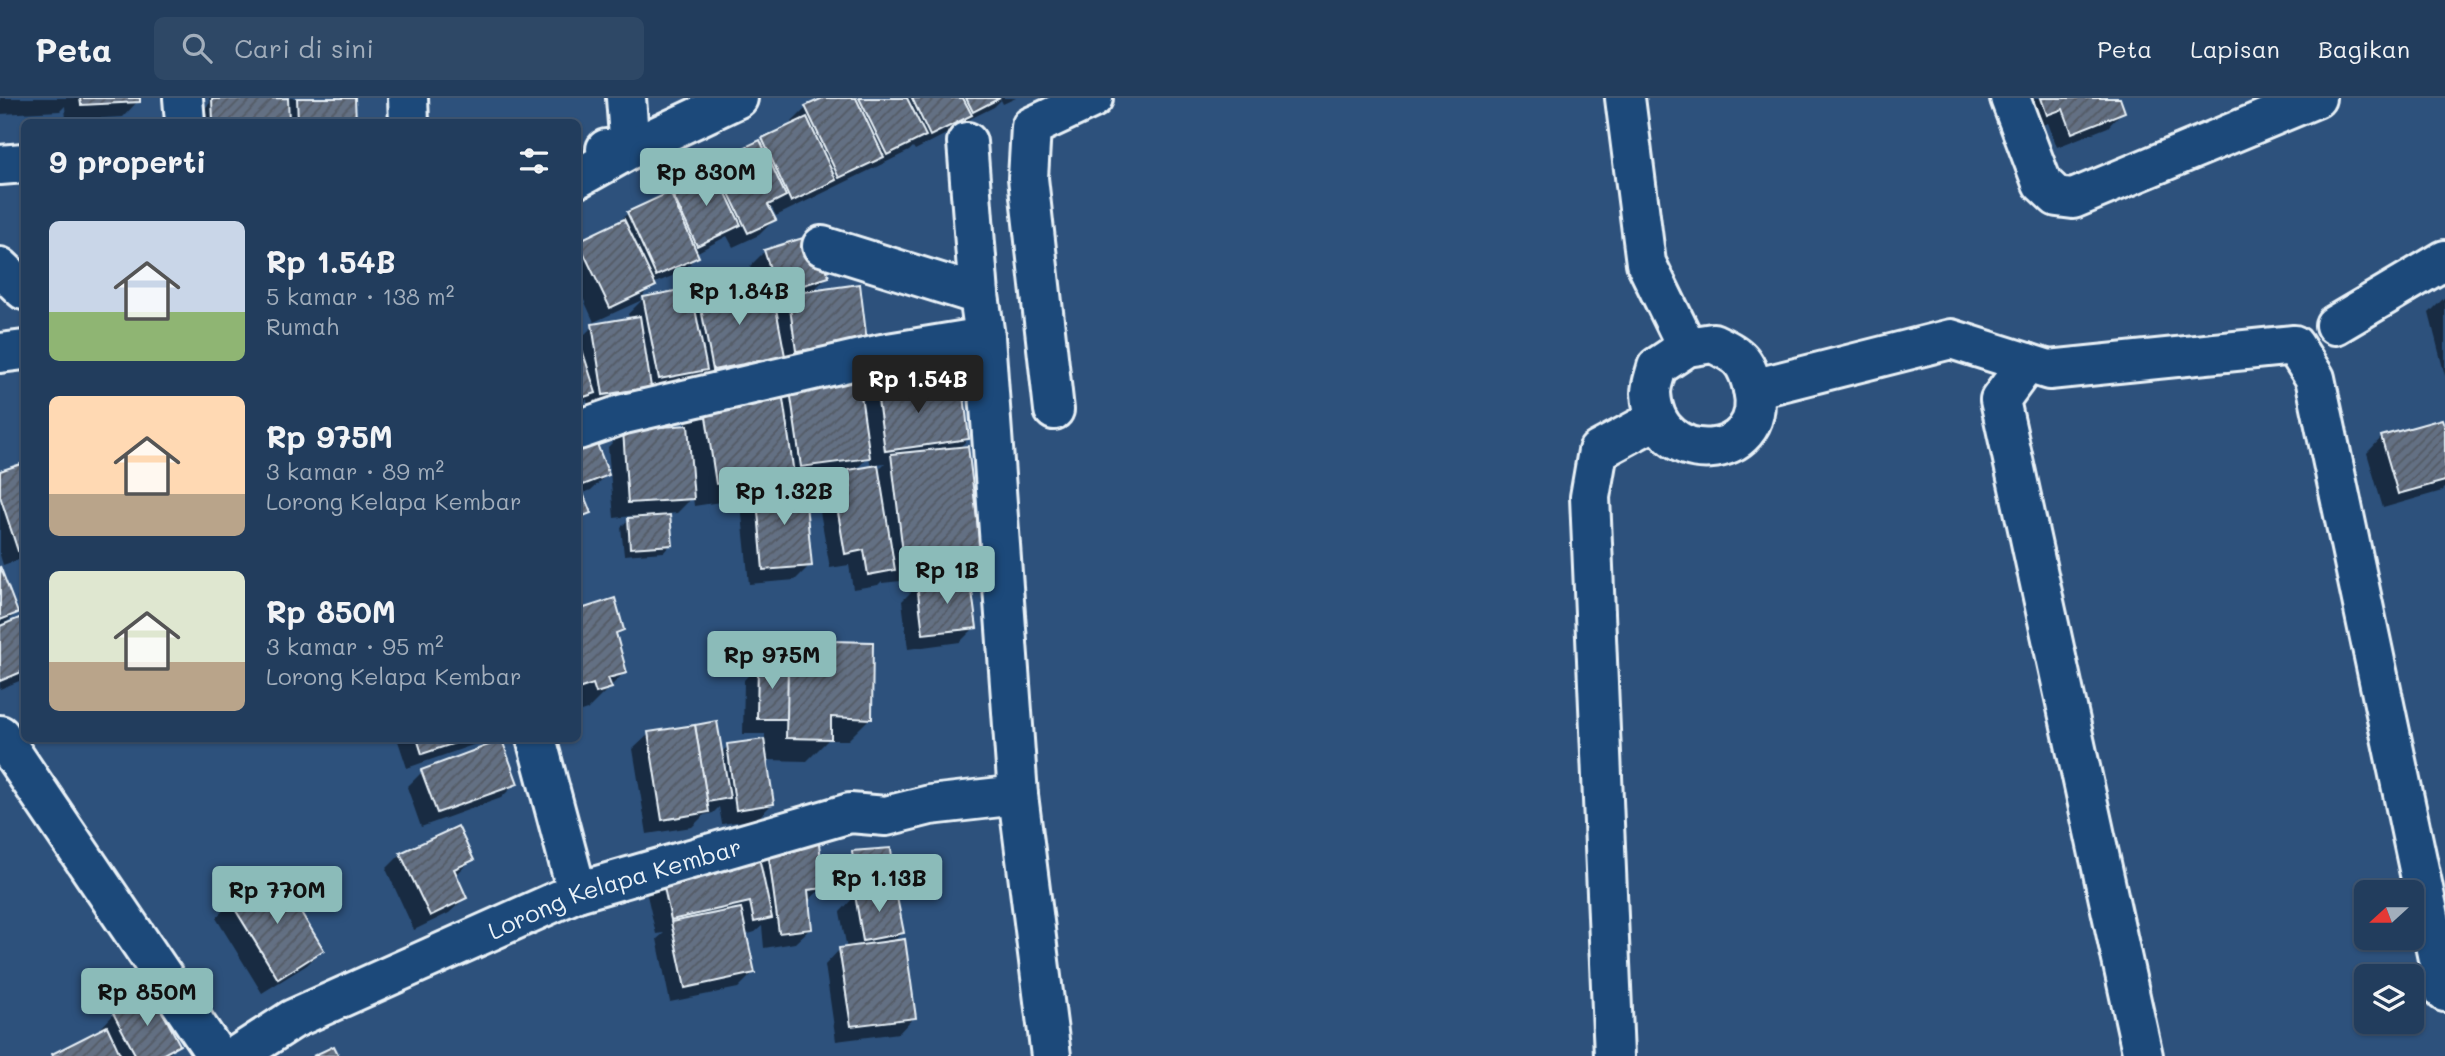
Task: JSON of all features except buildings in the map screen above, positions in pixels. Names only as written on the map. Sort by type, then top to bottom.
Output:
[{"type":"street","points":[[183,98],[184,119]]},
{"type":"street","points":[[408,98],[409,119]]},
{"type":"street","points":[[626,98],[630,149]]},
{"type":"street","points":[[581,176],[630,149],[738,98]]},
{"type":"street","points":[[1054,410],[1028,178],[1031,127],[1093,98]]},
{"type":"street","points":[[1625,98],[1646,263],[1687,347]]},
{"type":"street","points":[[2010,98],[2042,183],[2057,197],[2073,199],[2316,98]]},
{"type":"street","points":[[967,142],[979,295],[985,337],[1018,795],[1051,1056]]},
{"type":"street","points":[[581,149],[630,149]]},
{"type":"street","points":[[0,164],[21,163]]},
{"type":"street","points":[[822,246],[979,295]]},
{"type":"street","points":[[2335,325],[2445,260]]},
{"type":"street","points":[[0,267],[21,286]]},
{"type":"street","points":[[581,429],[624,414],[882,354],[985,337]]},
{"type":"street","points":[[1753,389],[1951,339],[2049,370],[2294,345],[2315,378],[2445,992]]},
{"type":"street","points":[[1713,344],[1737,355],[1750,376],[1757,407],[1742,436],[1719,448],[1698,449],[1671,439],[1657,419],[1651,392],[1657,367],[1687,347],[1713,344]]},
{"type":"street","points":[[0,353],[21,350]]},
{"type":"street","points":[[2027,363],[2000,400],[2143,1056]]},
{"type":"street","points":[[1614,1056],[1590,497],[1598,451],[1657,419]]},
{"type":"street","points":[[0,735],[218,1056]]},
{"type":"street","points":[[537,742],[577,892]]},
{"type":"street","name":"Lorong Kelapa Kembar","points":[[236,1056],[293,1019],[577,892],[850,813],[886,816],[930,804],[1018,795]]}]
